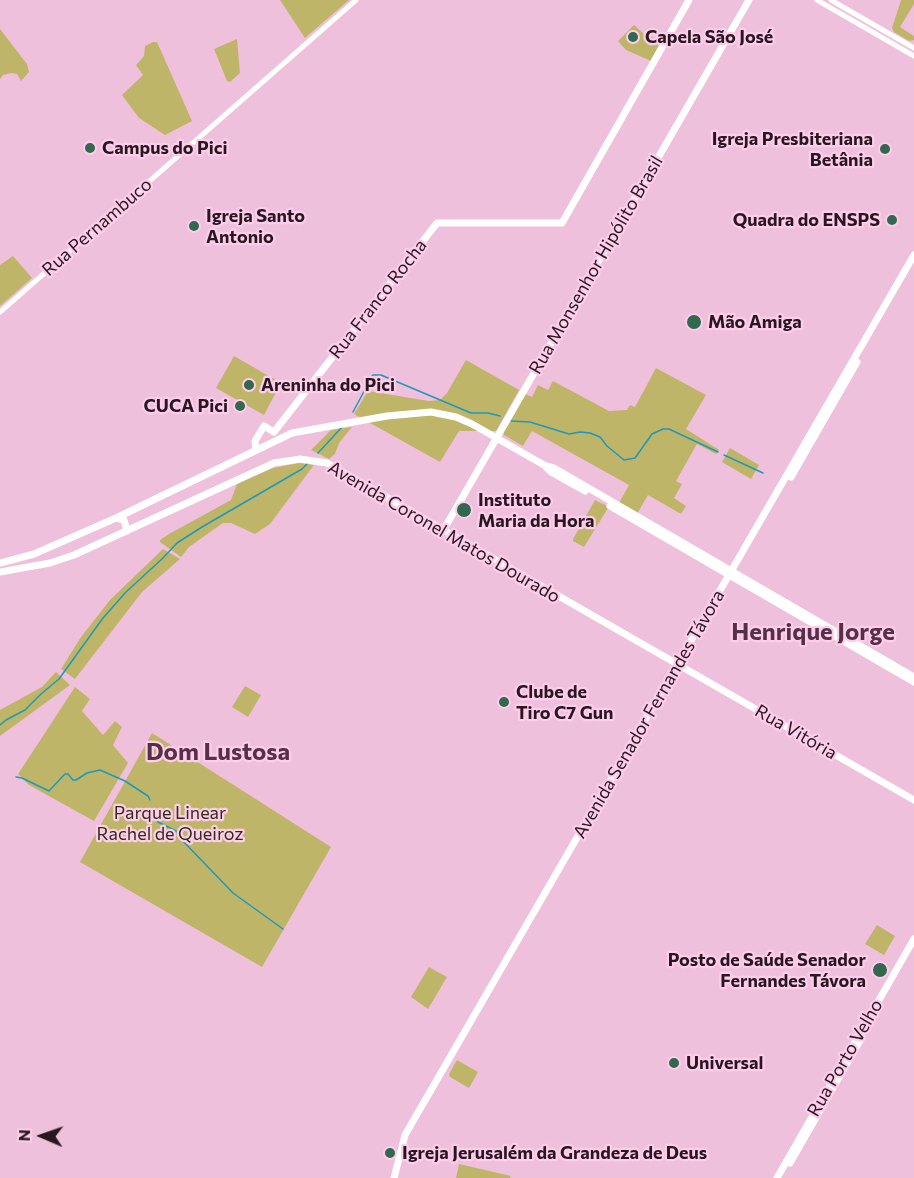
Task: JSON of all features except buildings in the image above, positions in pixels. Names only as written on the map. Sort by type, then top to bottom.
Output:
[{"type":"main road","name":"Rua Franco Rocha","points":[[256,450],[255,441],[264,426],[274,432],[437,223],[562,223],[689,0]]},
{"type":"main road","name":"Rua Monsenhor Hipólito Brasil","points":[[443,531],[749,0]]},
{"type":"main road","name":"Avenida Senador Fernandes Távora","points":[[732,575],[914,255]]},
{"type":"main road","name":"Avenida Senador Fernandes Távora","points":[[396,1178],[405,1135],[914,263]]},
{"type":"main road","points":[[0,562],[34,554],[116,518],[283,437],[310,428],[387,416],[431,412],[456,417],[544,465],[554,468],[648,526],[914,682]]},
{"type":"main road","name":"Avenida Coronel Matos Dourado","points":[[0,572],[50,563],[74,555],[274,463],[300,459],[327,464],[679,665]]},
{"type":"main road","points":[[157,498],[154,508],[160,514]]},
{"type":"main road","points":[[116,518],[124,520],[127,531]]},
{"type":"main road","points":[[822,627],[914,677]]},
{"type":"main road","name":"Rua Vitória","points":[[679,665],[914,800]]},
{"type":"main road","name":"Rua Porto Velho","points":[[782,1178],[906,958],[914,939]]},
{"type":"main road","name":"Rua Porto Velho","points":[[777,1178],[914,948]]},
{"type":"street","name":"Rua Pernambuco","points":[[0,312],[356,0]]},
{"type":"street","points":[[818,0],[914,56]]},
{"type":"street","points":[[833,9],[834,2],[914,48]]},
{"type":"green space","points":[[280,0],[349,0],[305,38]]},
{"type":"green space","points":[[901,0],[914,0],[914,4],[900,27],[914,36],[914,40],[909,41],[894,32],[892,28]]},
{"type":"green space","points":[[634,25],[644,34],[661,41],[651,61],[626,50],[618,41]]},
{"type":"green space","points":[[0,29],[27,64],[29,72],[21,81],[17,74],[11,73],[3,75],[0,79]]},
{"type":"green space","points":[[237,39],[240,73],[230,82],[227,81],[214,49]]},
{"type":"green space","points":[[157,42],[192,121],[165,135],[139,118],[122,95],[143,75],[136,65],[144,56],[145,46]]},
{"type":"green space","points":[[13,256],[32,278],[0,306],[0,265]]},
{"type":"green space","name":"Areninha do Pici","points":[[234,356],[281,383],[264,415],[216,388]]},
{"type":"green space","points":[[466,360],[519,390],[496,431],[459,431],[440,462],[354,414],[368,391],[429,401],[440,400],[447,393]]},
{"type":"green space","points":[[656,368],[706,395],[686,429],[719,450],[716,454],[697,444],[676,481],[682,484],[674,498],[686,506],[681,514],[648,495],[637,514],[619,503],[629,485],[532,431],[523,446],[503,433],[525,394],[532,397],[538,385],[548,390],[553,381],[609,411],[627,410],[630,405],[635,407]]},
{"type":"green space","points":[[352,427],[339,443],[335,454],[329,459],[311,450],[331,430]]},
{"type":"green space","points":[[730,448],[759,465],[751,479],[722,462]]},
{"type":"green space","points":[[299,463],[314,465],[270,524],[255,534],[231,523],[223,523],[189,547],[181,557],[160,542],[169,534],[231,500],[237,484],[273,468]]},
{"type":"green space","points":[[595,500],[608,508],[584,547],[573,539]]},
{"type":"green space","points":[[163,549],[180,559],[142,592],[75,679],[61,669],[81,637],[110,600]]},
{"type":"green space","points":[[56,672],[70,685],[0,736],[0,710],[42,687]]},
{"type":"green space","points":[[245,686],[261,695],[248,717],[232,707]]},
{"type":"green space","points":[[75,687],[90,699],[82,711],[103,735],[115,721],[122,727],[113,745],[128,763],[94,821],[29,785],[18,774]]},
{"type":"green space","name":"Parque Linear Rachel de Queiroz","points":[[152,733],[331,847],[262,967],[80,862]]},
{"type":"green space","points":[[877,925],[895,936],[884,955],[865,944]]},
{"type":"green space","points":[[429,967],[447,977],[428,1009],[411,997]]},
{"type":"green space","points":[[457,1060],[478,1072],[469,1088],[450,1077],[449,1074]]},
{"type":"green space","points":[[459,1164],[511,1176],[510,1178],[456,1178]]},
{"type":"waterway","points":[[353,412],[368,380],[373,375],[381,375],[471,413],[500,416]]},
{"type":"waterway","points":[[511,421],[530,422],[569,434],[590,433],[600,437],[624,460],[635,458],[652,434],[663,429],[669,429],[718,452]]},
{"type":"waterway","points":[[318,453],[342,427]]},
{"type":"waterway","points":[[724,455],[763,473]]},
{"type":"waterway","points":[[0,725],[25,710],[59,679],[103,618],[126,592],[177,543],[302,469],[308,463]]},
{"type":"waterway","points":[[16,777],[49,791],[65,774],[76,780],[87,773],[100,770],[125,781],[148,796],[150,800]]},
{"type":"waterway","points":[[154,814],[158,822],[176,831],[233,893],[283,929]]},
{"type":"place","name":"Capela São José","points":[[633,37]]},
{"type":"place","name":"Campus do Pici","points":[[90,148]]},
{"type":"place","name":"Igreja Presbiteriana Betânia","points":[[885,149]]},
{"type":"place","name":"Quadra do ENSPS","points":[[892,220]]},
{"type":"place","name":"Igreja Santo Antonio","points":[[194,226]]},
{"type":"place","name":"Mão Amiga","points":[[694,322]]},
{"type":"place","name":"Areninha do Pici","points":[[249,385]]},
{"type":"place","name":"CUCA Pici","points":[[240,406]]},
{"type":"place","name":"Instituto Maria da Hora","points":[[464,510]]},
{"type":"place","name":"Clube de Tiro C7 Gun","points":[[504,702]]},
{"type":"place","name":"Posto de Saúde Senador Fernandes Távora","points":[[880,970]]},
{"type":"place","name":"Universal","points":[[674,1063]]},
{"type":"place","name":"Igreja Jerusalém da Grandeza de Deus","points":[[390,1153]]},
{"type":"district","name":"Henrique Jorge","points":[[813,632]]},
{"type":"district","name":"Dom Lustosa","points":[[218,752]]}]
